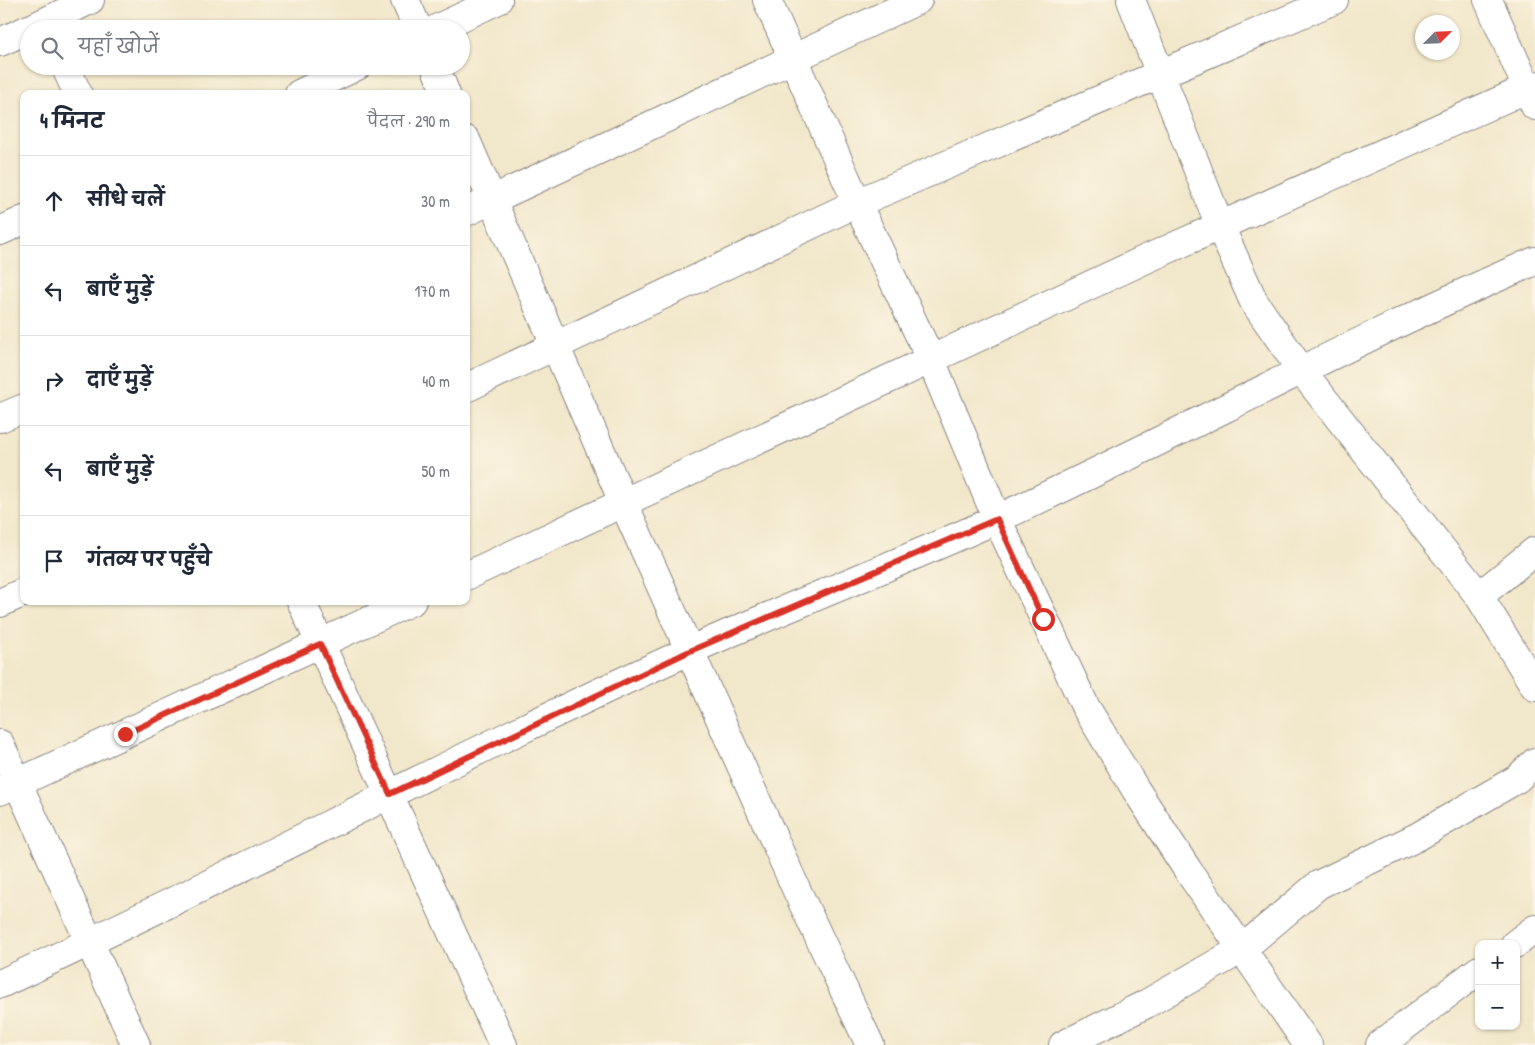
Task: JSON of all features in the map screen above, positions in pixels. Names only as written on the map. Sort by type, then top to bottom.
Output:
[{"type":"street","points":[[51,20],[90,0]]},
{"type":"street","points":[[405,0],[414,20]]},
{"type":"street","points":[[455,20],[498,0]]},
{"type":"street","points":[[767,0],[857,203],[931,360],[997,519],[1085,706],[1136,790],[1308,1045]]},
{"type":"street","points":[[470,210],[918,0]]},
{"type":"street","points":[[1131,0],[1220,226],[1254,302],[1301,370],[1479,596],[1535,687]]},
{"type":"street","points":[[470,386],[857,203],[1334,0]]},
{"type":"street","points":[[470,574],[1220,226],[1532,93],[1488,0]]},
{"type":"street","points":[[0,42],[20,34]]},
{"type":"street","points":[[70,75],[76,90]]},
{"type":"street","points":[[306,90],[338,75]]},
{"type":"street","points":[[439,75],[444,90]]},
{"type":"street","points":[[470,149],[624,504],[798,893],[870,1045]]},
{"type":"street","points":[[0,231],[20,222]]},
{"type":"street","points":[[0,984],[88,943],[390,794],[690,651],[997,519],[1446,299],[1535,261]]},
{"type":"street","points":[[0,418],[20,410]]},
{"type":"street","points":[[1479,596],[1535,551]]},
{"type":"street","points":[[0,603],[20,594]]},
{"type":"street","points":[[303,605],[503,1045]]},
{"type":"street","points":[[9,787],[403,605]]},
{"type":"street","points":[[0,744],[9,787],[88,943],[136,1045]]},
{"type":"street","points":[[1063,1045],[1146,1004],[1242,949],[1318,885],[1426,832],[1517,780],[1535,762]]},
{"type":"street","points":[[1520,940],[1535,929]]},
{"type":"street","points":[[1380,1045],[1475,973]]},
{"type":"route","points":[[125,734],[320,644],[390,794],[690,651],[997,519],[1043,619]]}]
